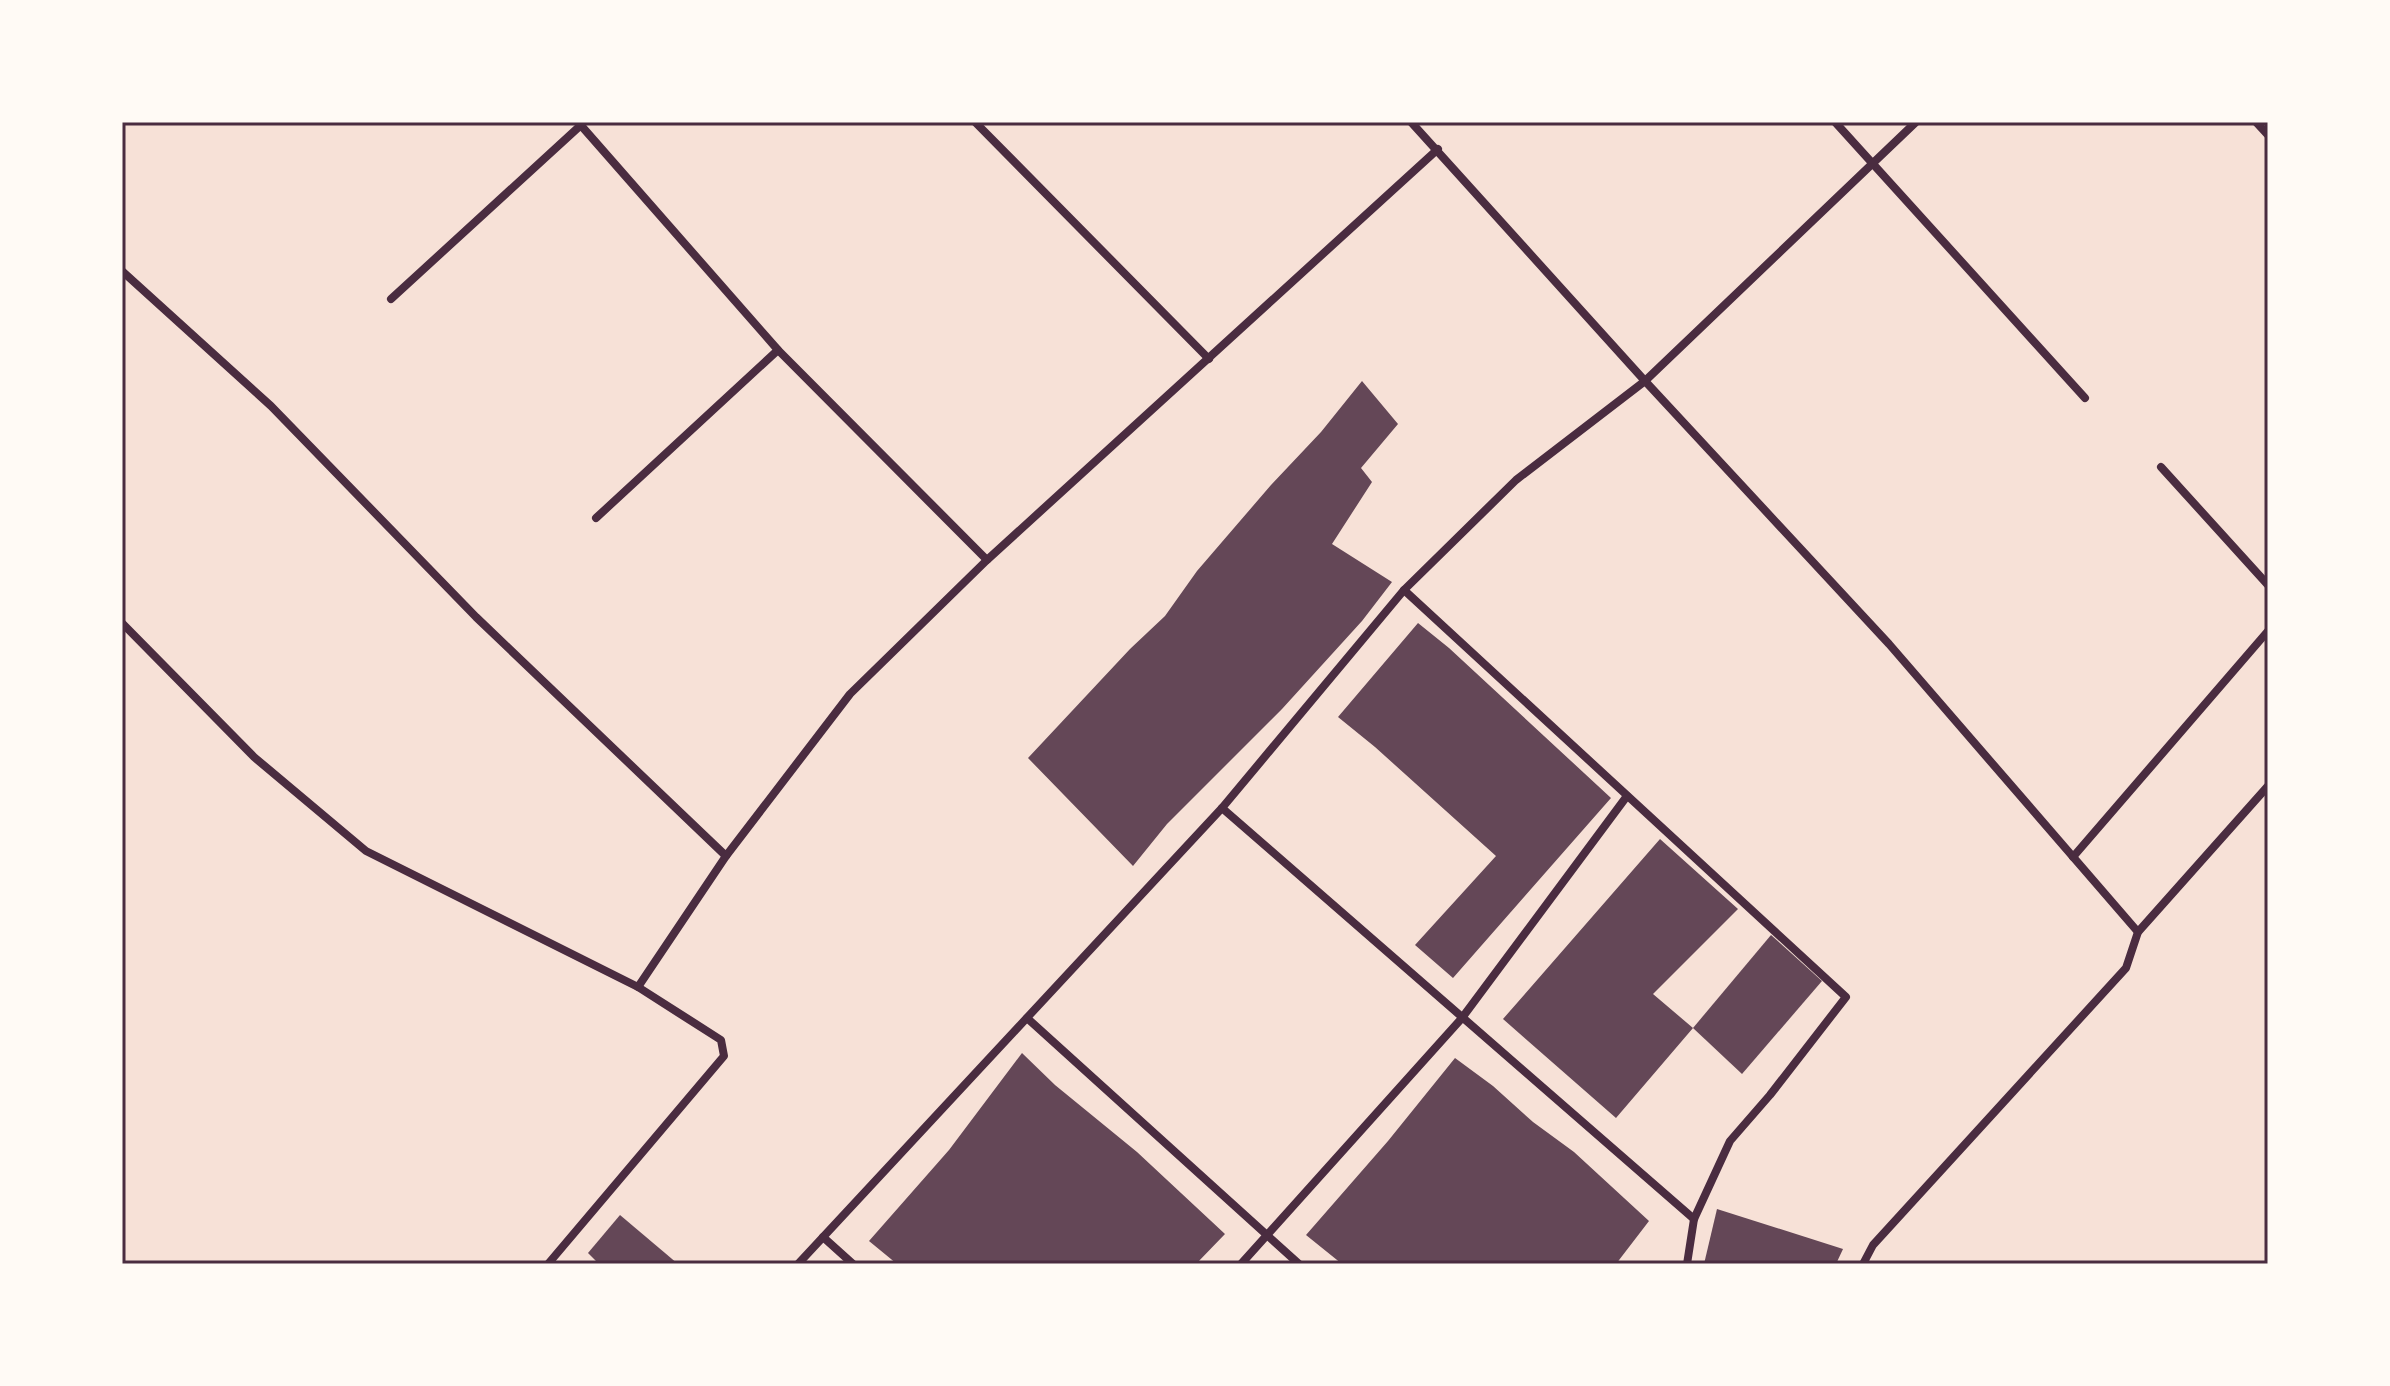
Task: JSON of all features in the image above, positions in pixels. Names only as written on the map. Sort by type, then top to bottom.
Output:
[{"type":"street","points":[[975,122],[1209,359]]},
{"type":"street","points":[[1411,122],[1889,644],[2138,932]]},
{"type":"street","points":[[1835,122],[2085,398]]},
{"type":"street","points":[[798,1264],[1222,808],[1404,590],[1516,480],[1645,381],[1916,122]]},
{"type":"street","points":[[2256,122],[2268,135]]},
{"type":"street","points":[[391,299],[580,124],[778,350],[987,560]]},
{"type":"street","points":[[638,987],[726,856],[850,694],[987,560],[1438,149]]},
{"type":"street","points":[[122,271],[271,406],[476,617],[726,856]]},
{"type":"street","points":[[596,518],[778,350]]},
{"type":"street","points":[[2161,467],[2268,585]]},
{"type":"street","points":[[1404,590],[1846,997],[1730,1141],[1694,1219],[1687,1264]]},
{"type":"street","points":[[122,623],[254,757],[366,851],[638,987],[721,1040],[724,1056],[548,1264]]},
{"type":"street","points":[[2073,857],[2268,631]]},
{"type":"street","points":[[1863,1264],[1873,1245],[2126,968],[2138,932],[2268,786]]},
{"type":"street","points":[[1241,1264],[1462,1018],[1627,796]]},
{"type":"street","points":[[1222,808],[1694,1219]]},
{"type":"street","points":[[1027,1018],[1299,1264]]},
{"type":"street","points":[[823,1237],[853,1264]]},
{"type":"building","points":[[1362,381],[1398,424],[1361,468],[1372,482],[1332,544],[1392,582],[1362,621],[1282,709],[1167,824],[1133,866],[1028,758],[1165,616],[1197,571],[1321,432]]},
{"type":"building","points":[[1418,623],[1611,798],[1453,978],[1415,945],[1496,856],[1338,717]]},
{"type":"building","points":[[1660,839],[1738,909],[1653,994],[1693,1028],[1616,1118],[1503,1019]]},
{"type":"building","points":[[1771,935],[1822,981],[1742,1074],[1693,1028]]},
{"type":"building","points":[[1022,1053],[1055,1085],[1137,1152],[1225,1234],[1196,1264],[897,1264],[869,1241],[949,1150]]},
{"type":"building","points":[[1455,1058],[1574,1152],[1649,1221],[1616,1264],[1342,1264],[1306,1235]]},
{"type":"building","points":[[1717,1209],[1843,1249],[1836,1264],[1704,1264]]},
{"type":"building","points":[[620,1215],[678,1264],[599,1264],[588,1253]]}]
